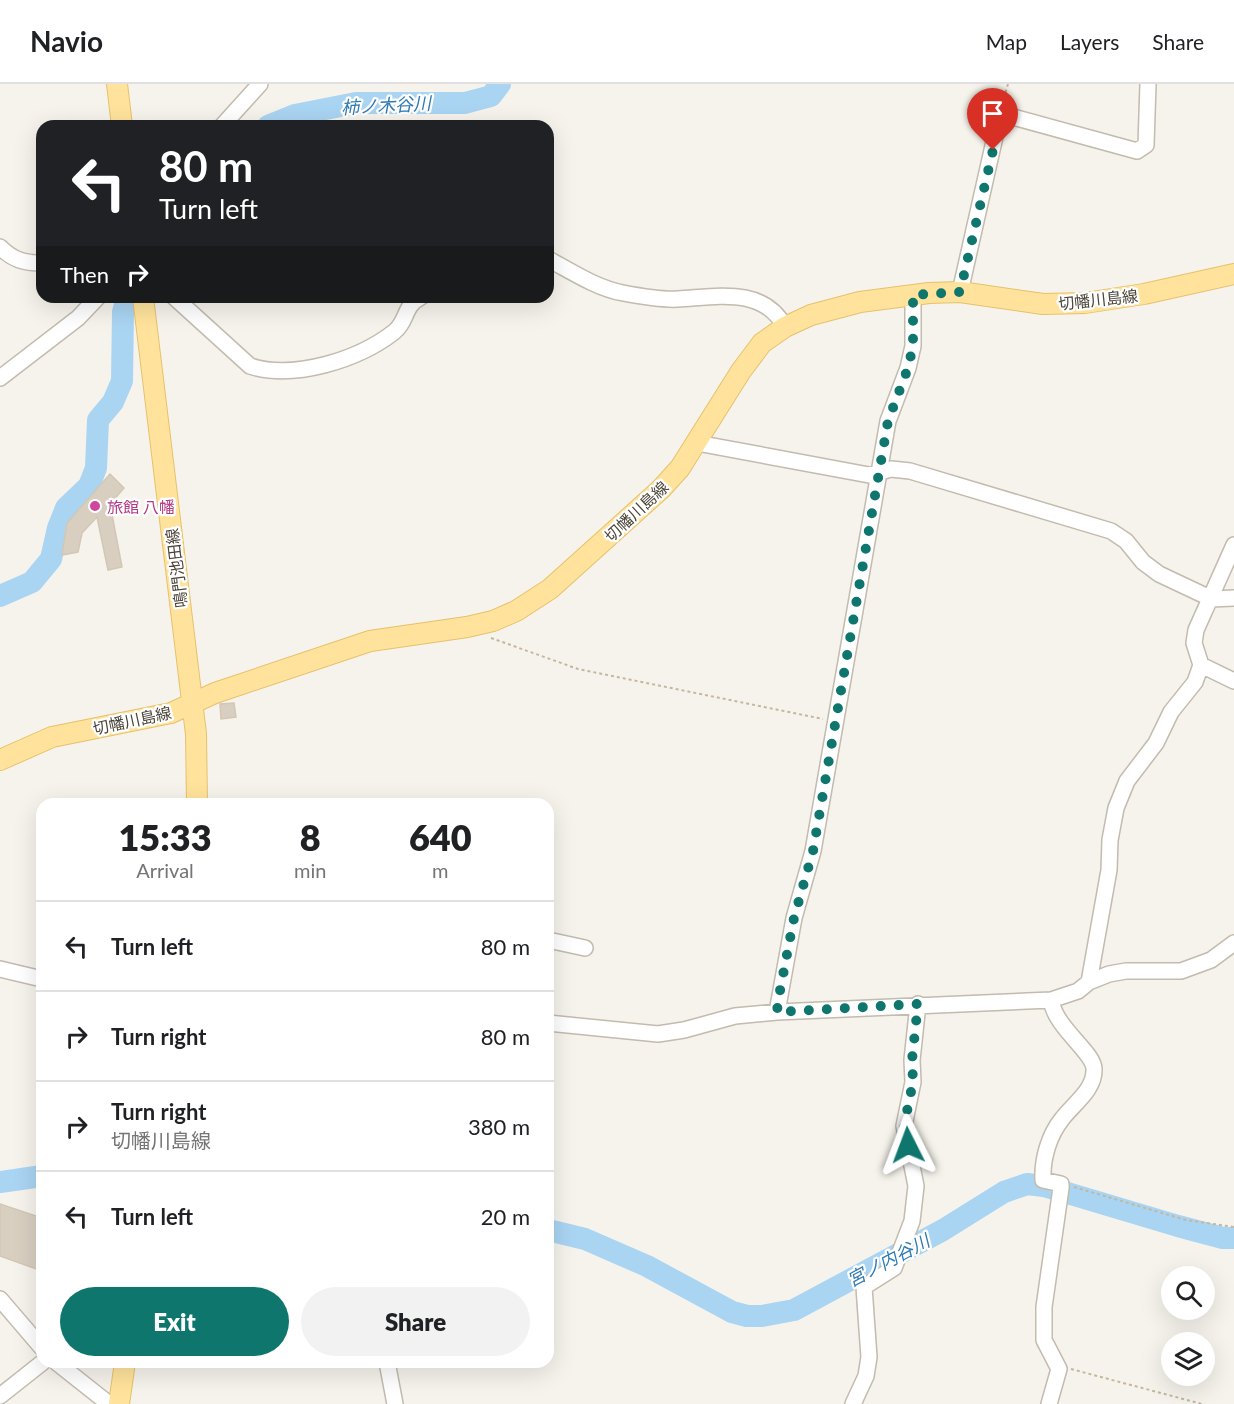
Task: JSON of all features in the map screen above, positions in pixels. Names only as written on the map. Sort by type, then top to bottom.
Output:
[{"type":"main road","points":[[117,84],[121,120]]},
{"type":"main road","name":"切幡川島線","points":[[0,760],[52,737],[159,716],[215,693],[370,641],[466,627],[493,621],[516,611],[550,589],[661,489],[680,468],[741,371],[762,343],[785,327],[811,315],[860,302],[960,292],[1043,304],[1086,303],[1144,294],[1234,274]]},
{"type":"main road","name":"鳴門池田線","points":[[144,303],[193,703],[197,798]]},
{"type":"main road","points":[[119,1404],[124,1368]]},
{"type":"street","points":[[227,120],[260,84]]},
{"type":"street","points":[[960,292],[998,128],[1004,118],[1013,117],[1137,151],[1146,145],[1148,84]]},
{"type":"street","points":[[0,247],[11,258],[36,263]]},
{"type":"street","points":[[554,262],[601,286],[622,293],[675,299],[715,296],[744,297],[767,305],[779,315],[785,327]]},
{"type":"street","points":[[777,1012],[794,918],[813,851],[881,472],[888,421],[908,368],[913,346],[913,295]]},
{"type":"street","points":[[0,378],[56,336],[92,303]]},
{"type":"street","points":[[181,303],[250,366],[264,370],[305,370],[356,353],[395,332],[407,307],[413,303]]},
{"type":"street","points":[[697,443],[858,473],[891,469],[910,471],[1111,531],[1126,541],[1143,561],[1159,574],[1212,598],[1234,598]]},
{"type":"street","points":[[1089,982],[1109,870],[1110,840],[1116,808],[1127,781],[1156,743],[1171,712],[1195,682],[1201,665],[1194,643],[1196,630],[1234,545]]},
{"type":"street","points":[[1201,665],[1234,681]]},
{"type":"street","points":[[554,941],[585,948]]},
{"type":"street","points":[[554,1024],[658,1034],[684,1030],[735,1016],[777,1012],[918,1004],[1051,1000],[1078,991],[1089,982],[1108,974],[1126,971],[1181,971],[1211,960],[1234,943]]},
{"type":"street","points":[[0,969],[36,978]]},
{"type":"street","points":[[1049,1404],[1059,1369],[1044,1340],[1044,1307],[1060,1191],[1043,1180],[1042,1168],[1052,1135],[1061,1119],[1081,1098],[1092,1081],[1095,1068],[1089,1055],[1067,1034],[1052,1009],[1051,1000]]},
{"type":"street","points":[[853,1404],[866,1376],[869,1357],[864,1287],[894,1269],[912,1221],[916,1186],[904,1126],[913,1082],[912,1060],[918,1004]]},
{"type":"street","points":[[0,1299],[36,1341]]},
{"type":"street","points":[[0,1396],[36,1368]]},
{"type":"street","points":[[64,1368],[110,1404]]},
{"type":"street","points":[[388,1368],[395,1404]]},
{"type":"path","points":[[1004,118],[1001,111],[1008,84]]},
{"type":"path","points":[[466,627],[578,669],[837,722]]},
{"type":"path","points":[[1060,1191],[1186,1220],[1234,1227]]},
{"type":"path","points":[[1059,1369],[1069,1368],[1202,1404]]},
{"type":"building","name":"旅館 八幡","points":[[110,474],[124,488],[110,504],[122,567],[108,570],[97,517],[82,533],[78,552],[62,555],[67,523]]},
{"type":"building","points":[[234,703],[236,717],[221,719],[220,704]]},
{"type":"building","points":[[0,1204],[36,1216],[36,1269],[0,1256]]},
{"type":"waterway","name":"柿ノ木谷川","points":[[283,120],[295,115],[356,103],[465,103],[491,96],[500,84]]},
{"type":"waterway","name":"柿ノ木谷川","points":[[0,596],[32,582],[51,559],[58,528],[66,508],[89,486],[96,468],[98,420],[113,402],[122,381],[123,312],[125,303]]},
{"type":"waterway","name":"宮ノ内谷川","points":[[0,1182],[36,1177]]},
{"type":"waterway","name":"宮ノ内谷川","points":[[554,1231],[585,1239],[647,1266],[732,1312],[747,1316],[762,1316],[794,1310],[943,1230],[1004,1192],[1027,1184],[1044,1186],[1223,1238],[1234,1238]]},
{"type":"place","name":"旅館 八幡","points":[[95,506]]},
{"type":"route","points":[[908,1145],[904,1126],[913,1082],[912,1060],[918,1004],[777,1012],[794,918],[813,851],[881,472],[888,421],[908,368],[913,346],[913,295],[960,292],[993,150]]}]
